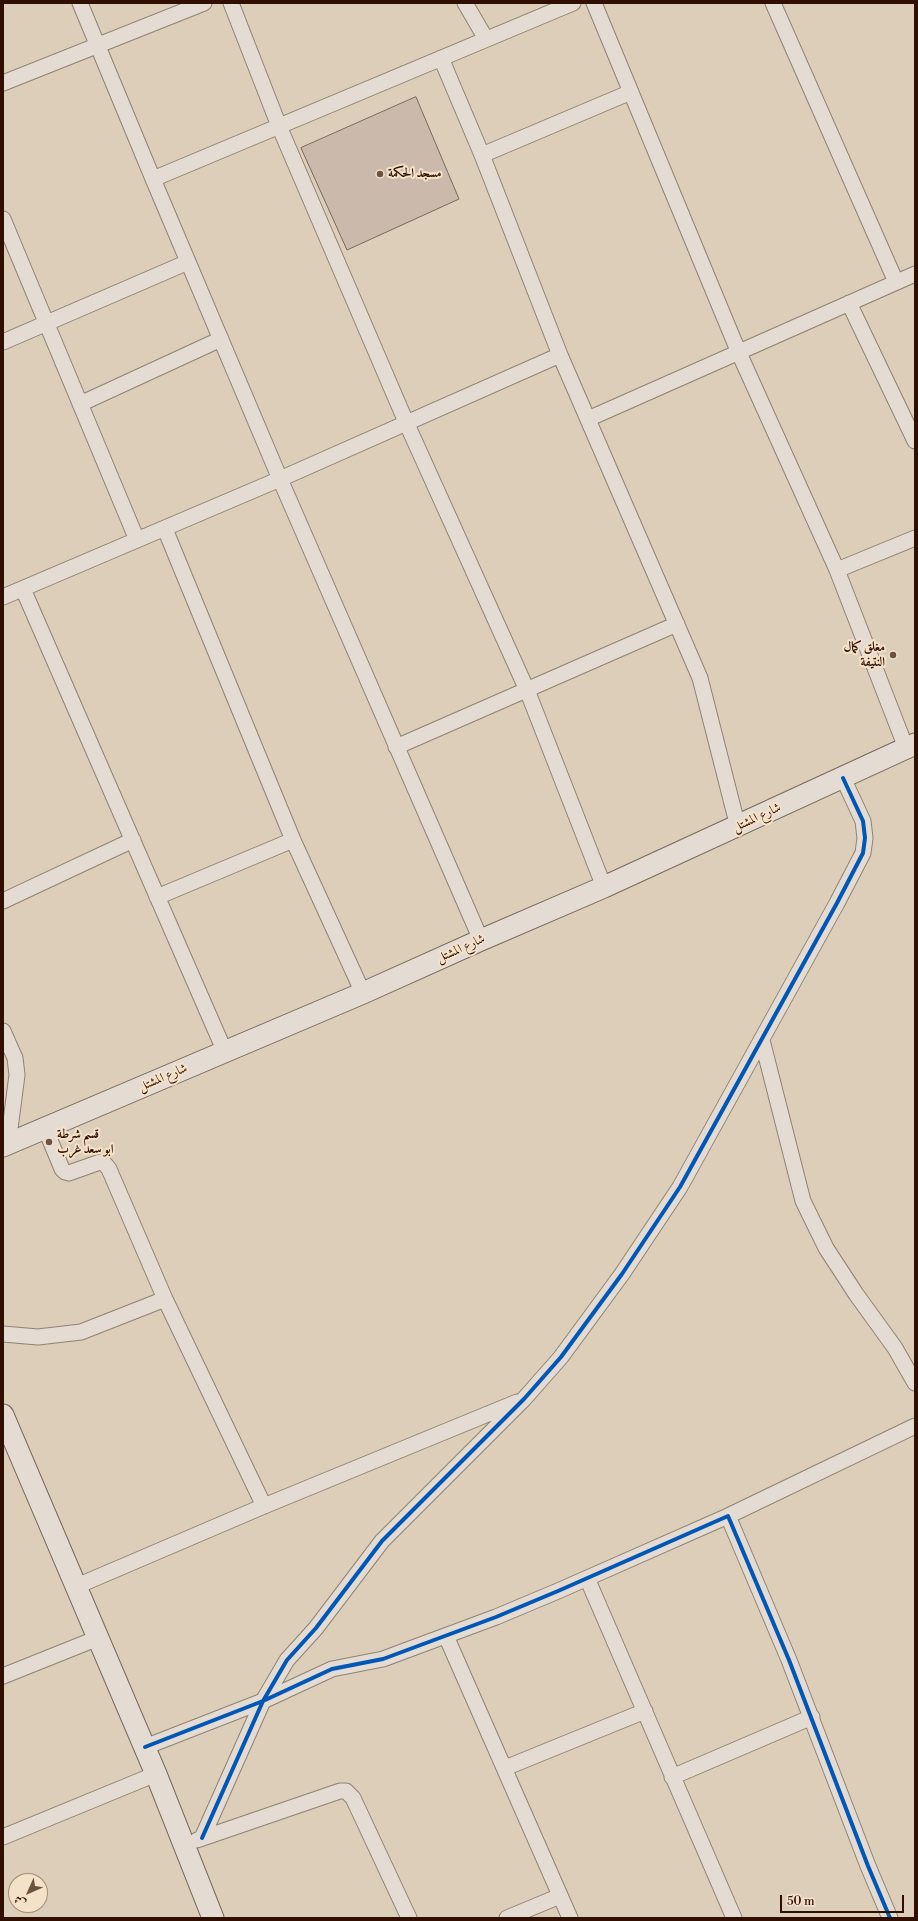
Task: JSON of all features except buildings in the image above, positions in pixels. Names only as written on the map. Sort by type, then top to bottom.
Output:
[{"type":"street","points":[[80,3],[280,479],[480,940]]},
{"type":"street","points":[[3,83],[204,3]]},
{"type":"street","points":[[231,3],[279,126],[406,422],[527,690],[604,887]]},
{"type":"street","points":[[465,3],[486,39]]},
{"type":"street","points":[[594,3],[739,352],[837,570],[911,746]]},
{"type":"street","points":[[773,3],[896,282]]},
{"type":"street","points":[[153,179],[564,5]]},
{"type":"street","points":[[441,58],[482,155],[560,355],[700,678],[738,827]]},
{"type":"street","points":[[482,155],[631,92]]},
{"type":"street","points":[[3,219],[137,540]]},
{"type":"street","points":[[3,342],[188,262]]},
{"type":"street","points":[[588,419],[915,274]]},
{"type":"street","points":[[849,303],[909,412],[915,441]]},
{"type":"street","points":[[80,404],[221,339]]},
{"type":"street","points":[[3,597],[165,529],[560,355]]},
{"type":"street","points":[[165,529],[292,840],[363,993]]},
{"type":"street","points":[[837,570],[915,538]]},
{"type":"street","points":[[23,589],[225,1052]]},
{"type":"street","points":[[396,747],[677,624]]},
{"type":"street","name":"شارع المشتل","points":[[6,1145],[363,993],[480,940],[604,887],[738,827],[911,746]]},
{"type":"street","points":[[193,1841],[263,1701],[287,1660],[316,1628],[382,1541],[524,1399],[561,1357],[626,1268],[680,1187],[762,1040],[863,853],[865,838],[863,821],[843,778]]},
{"type":"street","points":[[3,901],[133,840]]},
{"type":"street","points":[[157,897],[292,840]]},
{"type":"street","points":[[3,1031],[15,1058],[17,1075],[6,1145]]},
{"type":"street","points":[[762,1040],[803,1201],[826,1248],[856,1294],[895,1348],[915,1383]]},
{"type":"street","points":[[45,1128],[62,1169],[65,1172],[70,1173],[100,1162],[105,1164],[165,1299],[264,1506]]},
{"type":"street","points":[[3,1334],[38,1338],[81,1332],[165,1299]]},
{"type":"street","points":[[895,1348],[915,1359]]},
{"type":"street","points":[[77,1586],[264,1506],[524,1399]]},
{"type":"street","points":[[3,1415],[156,1774],[193,1841],[213,1918]]},
{"type":"street","points":[[145,1747],[263,1701],[332,1669],[383,1659],[446,1636],[587,1578],[728,1516],[915,1426]]},
{"type":"street","points":[[728,1516],[790,1660],[868,1866],[890,1918]]},
{"type":"street","points":[[587,1578],[734,1918]]},
{"type":"street","points":[[446,1636],[570,1918]]},
{"type":"street","points":[[3,1676],[98,1638]]},
{"type":"street","points":[[505,1768],[645,1711]]},
{"type":"street","points":[[672,1776],[812,1717]]},
{"type":"street","points":[[3,1837],[156,1774]]},
{"type":"street","points":[[193,1841],[340,1791],[346,1791],[353,1798],[409,1918]]},
{"type":"street","points":[[506,1918],[560,1896]]},
{"type":"cycle path","points":[[202,1838],[263,1701],[287,1660],[316,1628],[382,1541],[524,1399],[561,1357],[622,1274],[680,1187],[837,903],[863,853],[865,838],[863,821],[843,778]]},
{"type":"cycle path","points":[[145,1747],[263,1701],[332,1669],[383,1659],[496,1617],[728,1516],[789,1660],[868,1866],[890,1918]]},
{"type":"place","name":"مسجد الحكمة","points":[[380,174]]},
{"type":"place","name":"مغلق كمال النتيفة","points":[[893,655]]},
{"type":"place","name":"قسم شرطة ابو سعد غرب","points":[[49,1142]]}]
